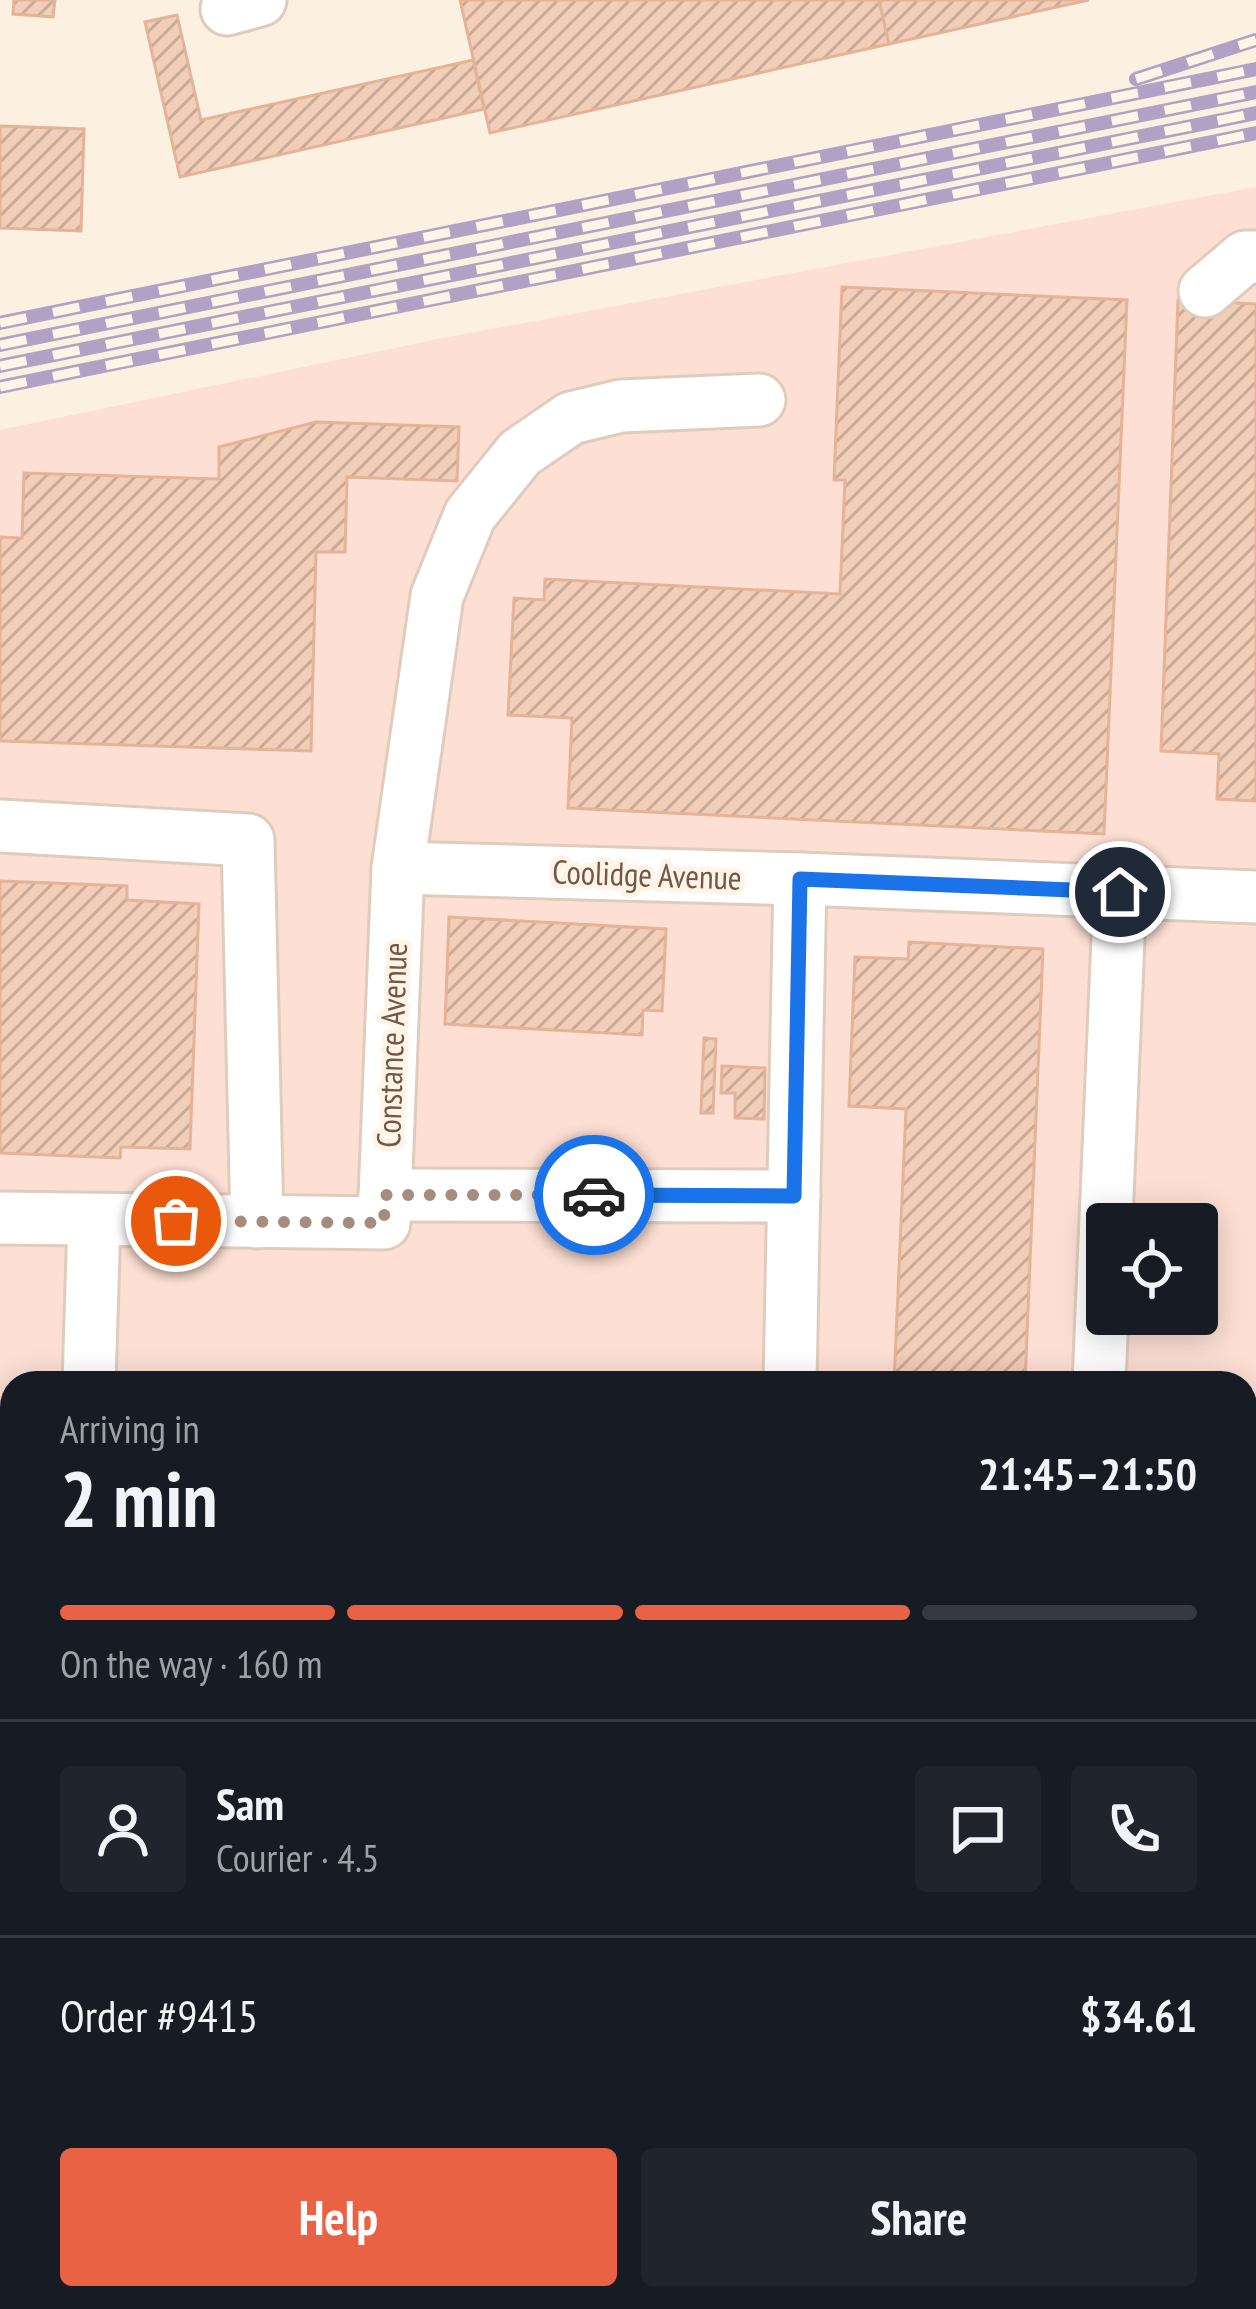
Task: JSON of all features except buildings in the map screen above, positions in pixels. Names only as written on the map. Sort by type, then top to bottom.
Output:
[{"type":"street","points":[[1205,291],[1245,257],[1256,257]]},
{"type":"street","name":"Constance Avenue","points":[[384,1209],[398,868],[437,596],[470,515],[520,453],[571,418],[621,406],[759,400]]},
{"type":"street","points":[[0,826],[248,840],[257,1222]]},
{"type":"street","name":"Coolidge Avenue","points":[[398,868],[1256,897]]},
{"type":"street","points":[[790,1371],[800,879]]},
{"type":"street","points":[[1100,1371],[1120,892]]},
{"type":"street","points":[[0,1218],[257,1222],[384,1209],[794,1196]]},
{"type":"street","points":[[89,1371],[94,1220]]},
{"type":"shaded area","points":[[1256,187],[1256,1371],[0,1371],[0,430],[443,338]]},
{"type":"railway","points":[[1136,79],[1256,40]]},
{"type":"railway","points":[[0,323],[1256,69]]},
{"type":"railway","points":[[0,345],[1256,92]]},
{"type":"railway","points":[[0,366],[1256,113]]},
{"type":"railway","points":[[0,387],[1256,133]]},
{"type":"way so far","points":[[176,1221],[384,1223],[385,1195],[594,1195]]},
{"type":"route","points":[[594,1195],[794,1196],[800,879],[1120,892]]}]
